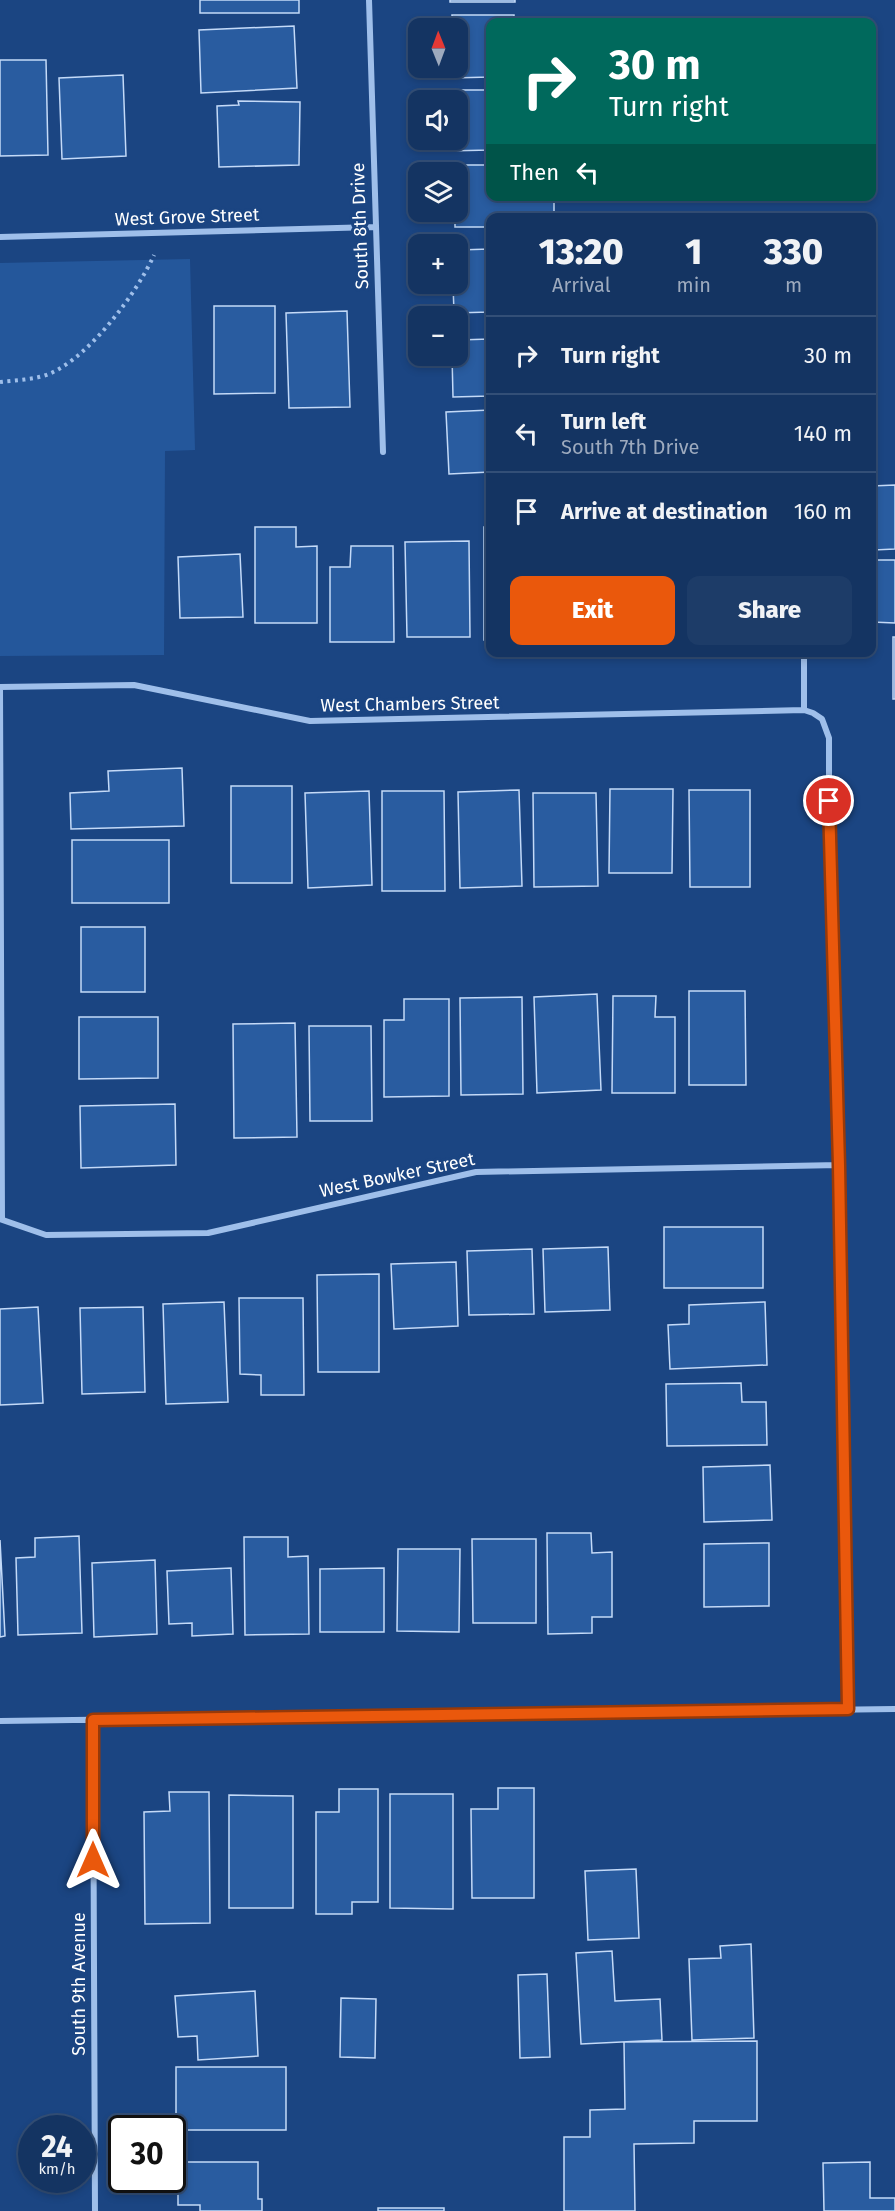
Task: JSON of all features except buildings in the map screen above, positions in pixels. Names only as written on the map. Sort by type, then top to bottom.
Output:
[{"type":"street","name":"South 8th Drive","points":[[369,0],[374,227],[383,452]]},
{"type":"street","name":"West Grove Street","points":[[0,237],[374,227]]},
{"type":"street","points":[[804,657],[804,710]]},
{"type":"street","name":"West Chambers Street","points":[[0,687],[134,686],[310,721],[804,710],[813,713],[822,719],[829,738],[829,822],[839,1165]]},
{"type":"street","points":[[0,687],[1,1219]]},
{"type":"street","points":[[839,1165],[848,1709]]},
{"type":"street","name":"West Bowker Street","points":[[1,1219],[46,1235],[208,1233],[476,1172],[839,1165]]},
{"type":"street","points":[[0,1721],[895,1709]]},
{"type":"street","name":"South 9th Avenue","points":[[93,1720],[95,2211]]},
{"type":"path","points":[[0,382],[50,374],[75,359],[102,331],[142,280],[164,233]]},
{"type":"shaded area","points":[[190,259],[195,450],[165,451],[164,655],[0,656],[0,263]]},
{"type":"route","points":[[93,1860],[93,1720],[848,1709],[839,1165],[829,801]]}]
